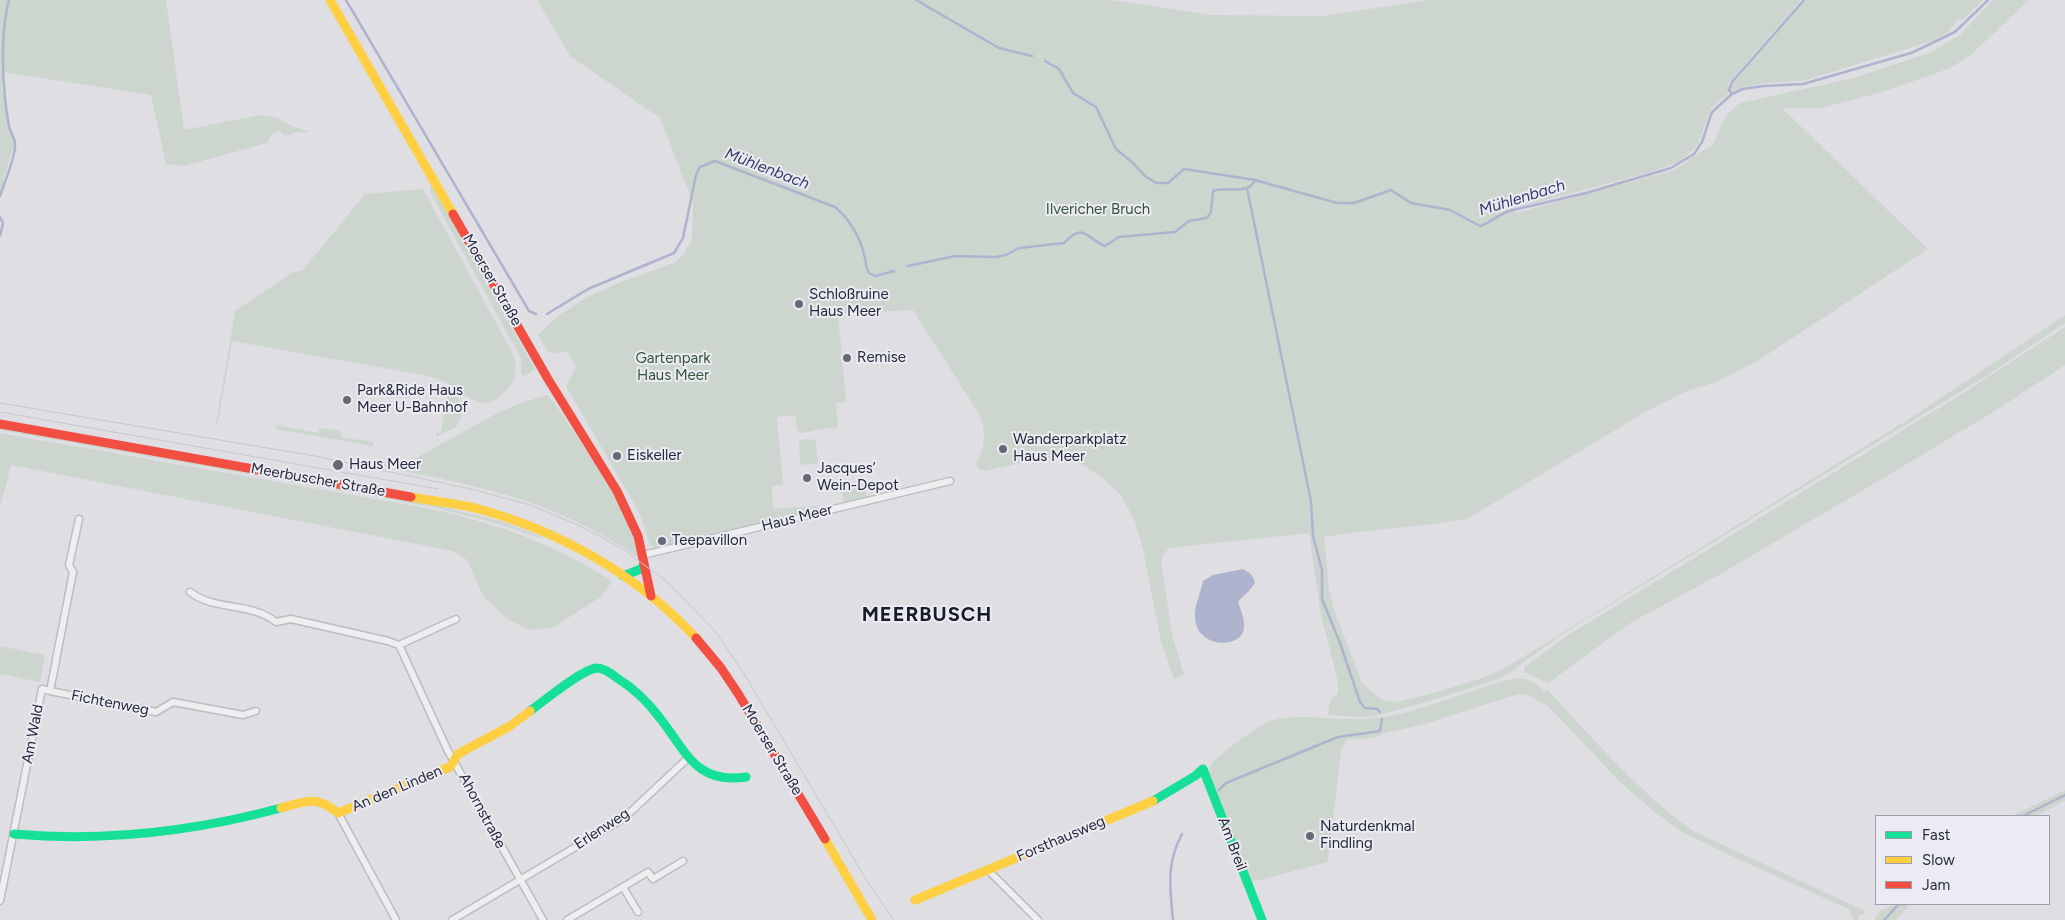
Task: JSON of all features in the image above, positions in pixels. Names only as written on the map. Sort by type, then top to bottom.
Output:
[{"type":"main road","name":"Moerser Straße","points":[[330,0],[548,378],[617,491],[634,524],[643,555],[651,596]]},
{"type":"main road","name":"Meerbuscher Straße","points":[[0,424],[474,508],[545,532],[578,548],[623,576]]},
{"type":"main road","points":[[623,576],[641,569],[644,565]]},
{"type":"main road","name":"Moerser Straße","points":[[623,576],[651,596],[690,631],[724,672],[778,759],[872,920]]},
{"type":"main road","name":"An den Linden","points":[[14,834],[44,837],[140,835],[208,826],[312,800],[328,803],[338,813],[450,767],[458,754],[510,726],[581,674],[597,668],[605,670],[622,681],[640,696],[659,716],[688,758]]},
{"type":"main road","points":[[688,758],[698,768],[707,773],[734,778],[746,777]]},
{"type":"main road","name":"Forsthausweg","points":[[914,900],[1160,798],[1203,769]]},
{"type":"main road","name":"Am Breil","points":[[1203,769],[1262,920]]},
{"type":"street","name":"Haus Meer","points":[[643,555],[950,480]]},
{"type":"street","name":"Am Wald","points":[[0,901],[42,689],[50,691],[72,572],[69,565],[79,518]]},
{"type":"street","points":[[190,592],[201,600],[266,614],[276,622],[291,620],[399,645],[456,619]]},
{"type":"street","name":"Ahornstraße","points":[[399,645],[454,760],[519,881],[543,920]]},
{"type":"street","name":"Fichtenweg","points":[[50,691],[156,712],[173,702],[242,715],[256,711]]},
{"type":"street","name":"Erlenweg","points":[[452,920],[623,818],[688,758]]},
{"type":"street","points":[[338,813],[396,920]]},
{"type":"street","points":[[567,920],[648,872],[653,879],[683,861]]},
{"type":"street","points":[[988,870],[1038,920]]},
{"type":"street","points":[[623,887],[638,912]]},
{"type":"green space","points":[[0,0],[166,0],[184,130],[260,115],[278,118],[292,126],[310,132],[296,132],[285,136],[280,131],[272,134],[267,143],[184,166],[166,164],[151,95],[3,72],[2,89],[14,144],[0,194]]},
{"type":"green space","points":[[537,0],[1111,0],[1212,15],[1323,16],[1429,0],[1801,0],[1728,84],[1729,93],[1712,107],[1697,146],[1679,162],[1651,172],[1515,208],[1516,213],[1675,170],[1712,146],[1727,114],[1740,103],[1854,78],[1929,53],[1960,35],[1993,0],[2029,0],[1973,53],[1951,68],[1879,93],[1821,108],[1782,108],[1928,249],[1759,360],[1714,383],[1689,390],[1647,411],[1469,518],[1324,537],[1329,589],[1334,610],[1362,683],[1385,701],[1398,702],[1441,691],[1482,678],[1507,667],[1906,421],[2065,315],[2065,323],[1986,376],[1564,633],[1502,678],[1379,715],[1359,717],[1328,715],[1330,701],[1338,693],[1338,682],[1321,615],[1309,533],[1169,548],[1163,555],[1161,562],[1173,639],[1184,674],[1174,679],[1161,641],[1143,549],[1135,521],[1120,494],[1082,464],[1063,459],[1034,460],[984,471],[979,469],[976,465],[984,440],[982,421],[913,310],[838,314],[846,402],[836,403],[838,429],[833,428],[800,433],[797,430],[795,415],[777,417],[783,484],[772,486],[773,509],[817,506],[819,512],[658,549],[650,545],[640,514],[566,386],[576,367],[567,352],[549,353],[538,335],[568,309],[584,299],[619,283],[674,263],[683,255],[692,240],[693,203],[660,118],[570,56]]},
{"type":"green space","points":[[1805,0],[1983,0],[1963,20],[1958,20],[1947,33],[1935,40],[1803,81],[1764,83],[1731,91],[1734,81]]},
{"type":"green space","points":[[431,187],[435,190],[535,369],[524,376],[521,374],[521,358],[430,192]]},
{"type":"green space","points":[[423,189],[513,354],[516,371],[509,387],[491,402],[483,403],[467,397],[443,381],[424,375],[232,341],[219,418],[215,429],[235,311],[292,273],[303,270],[365,194]]},
{"type":"green space","points":[[2065,327],[2065,365],[1998,409],[1717,576],[1632,622],[1548,683],[1524,672],[1524,667],[1567,636],[1962,394]]},
{"type":"green space","points":[[445,389],[459,399],[462,415],[456,427],[436,437],[436,433],[441,433],[447,397],[443,395]]},
{"type":"green space","points":[[547,395],[554,402],[604,477],[626,518],[638,557],[589,528],[534,504],[461,483],[362,463],[362,461],[399,464],[416,458],[497,413]]},
{"type":"green space","points":[[276,425],[318,433],[320,428],[341,431],[340,437],[373,442],[373,446],[276,429]]},
{"type":"green space","points":[[0,428],[432,504],[500,521],[541,536],[540,538],[499,524],[433,507],[0,430]]},
{"type":"green space","points":[[0,433],[432,509],[480,521],[548,546],[612,581],[601,597],[552,628],[529,630],[506,618],[483,596],[467,560],[453,551],[11,465],[0,508]]},
{"type":"green space","points":[[811,439],[816,441],[818,463],[802,465],[800,462],[799,442],[800,440]]},
{"type":"green space","points":[[841,483],[864,483],[867,498],[844,503]]},
{"type":"green space","points":[[0,646],[45,655],[40,682],[0,674]]},
{"type":"green space","points":[[1518,678],[1533,682],[1545,692],[1548,690],[1635,782],[1693,831],[1865,911],[1864,914],[1858,915],[1858,920],[1854,920],[1849,909],[1684,833],[1657,814],[1621,783],[1549,707],[1528,695],[1518,694],[1425,724],[1385,733],[1375,738],[1347,739],[1341,751],[1328,862],[1250,881],[1209,775],[1213,762],[1237,742],[1264,724],[1281,718],[1363,719],[1394,715]]},
{"type":"green space","points":[[2065,790],[2065,801],[2037,815],[2014,815]]},
{"type":"green space","points":[[1894,905],[1909,905],[1896,920],[1874,920],[1881,910]]},
{"type":"water","points":[[1243,569],[1251,574],[1255,582],[1252,588],[1238,602],[1244,622],[1241,635],[1227,643],[1210,640],[1202,634],[1197,626],[1195,615],[1203,581],[1213,575]]},
{"type":"waterway","points":[[0,196],[15,149],[7,112],[4,79],[4,29],[9,0]]},
{"type":"waterway","points":[[346,0],[529,311],[536,314]]},
{"type":"waterway","points":[[916,0],[999,48],[1032,56]]},
{"type":"waterway","points":[[1732,94],[1729,90],[1732,82],[1804,0]]},
{"type":"waterway","name":"Mühlenbach","points":[[1045,61],[1059,69],[1073,93],[1096,107],[1116,149],[1145,176],[1156,183],[1168,183],[1184,169],[1255,180],[1337,203],[1354,203],[1391,190],[1411,203],[1450,210],[1480,226],[1509,211],[1586,193],[1671,168],[1694,154],[1702,142],[1712,112],[1732,94],[1743,89],[1764,86],[1803,84],[1911,53],[1955,32],[1988,0]]},
{"type":"waterway","name":"Mühlenbach","points":[[547,314],[588,289],[674,253],[683,238],[696,175],[700,167],[715,161],[835,207],[850,223],[858,237],[869,273],[875,276],[894,271]]},
{"type":"waterway","points":[[908,266],[955,256],[996,257],[1006,255],[1019,248],[1064,243],[1076,233],[1085,234],[1105,246],[1119,237],[1175,232],[1189,221],[1207,218],[1211,212],[1213,191],[1247,188],[1255,180]]},
{"type":"waterway","points":[[1247,188],[1311,501],[1313,536],[1322,570],[1322,599],[1340,643],[1360,702],[1365,708],[1377,709],[1380,712]]},
{"type":"waterway","points":[[0,217],[3,223],[0,236]]},
{"type":"waterway","points":[[1219,790],[1226,783],[1338,737],[1380,731],[1382,719]]},
{"type":"waterway","points":[[2025,815],[2065,795]]},
{"type":"waterway","points":[[1173,920],[1170,886],[1171,866],[1173,855],[1182,834]]},
{"type":"waterway","points":[[1884,920],[1898,905]]},
{"type":"tram line","points":[[0,403],[315,456],[471,489],[530,505],[578,525],[605,539],[624,550],[666,581],[715,631],[743,672],[867,881],[894,920]]},
{"type":"tram line","points":[[0,412],[438,489]]},
{"type":"traffic: fast","points":[[623,576],[641,569],[644,565]]},
{"type":"traffic: fast","points":[[530,711],[582,674],[597,668],[602,669],[629,686],[645,701],[693,762],[703,770],[715,776],[729,778],[746,777]]},
{"type":"traffic: fast","points":[[1153,801],[1195,776],[1203,769],[1262,920]]},
{"type":"traffic: fast","points":[[14,834],[82,837],[148,833],[215,823],[281,808]]},
{"type":"traffic: slow","points":[[330,0],[453,214]]},
{"type":"traffic: slow","points":[[411,497],[475,508],[506,517],[566,542],[595,558],[649,594],[696,638]]},
{"type":"traffic: slow","points":[[281,808],[311,801],[331,807],[338,813],[450,767],[458,754],[510,726],[530,711]]},
{"type":"traffic: slow","points":[[915,900],[1153,801]]},
{"type":"traffic: slow","points":[[825,839],[872,920]]},
{"type":"traffic: jam","points":[[453,214],[548,379],[617,491],[638,536],[651,596]]},
{"type":"traffic: jam","points":[[0,424],[411,497]]},
{"type":"traffic: jam","points":[[696,638],[721,668],[739,695],[825,839]]},
{"type":"place","name":"Schloßruine Haus Meer","points":[[799,304]]},
{"type":"place","name":"Remise","points":[[847,358]]},
{"type":"place","name":"Park&Ride Haus Meer U-Bahnhof","points":[[347,400]]},
{"type":"place","name":"Wanderparkplatz Haus Meer","points":[[1003,449]]},
{"type":"place","name":"Eiskeller","points":[[617,456]]},
{"type":"place","name":"Haus Meer","points":[[338,465]]},
{"type":"place","name":"Jacques’ Wein-Depot","points":[[807,478]]},
{"type":"place","name":"Teepavillon","points":[[662,541]]},
{"type":"place","name":"Naturdenkmal Findling","points":[[1310,836]]},
{"type":"district","name":"MEERBUSCH","points":[[927,615]]},
{"type":"park label","name":"Ilvericher Bruch","points":[[1098,210]]},
{"type":"park label","name":"Gartenpark Haus Meer","points":[[673,368]]}]
